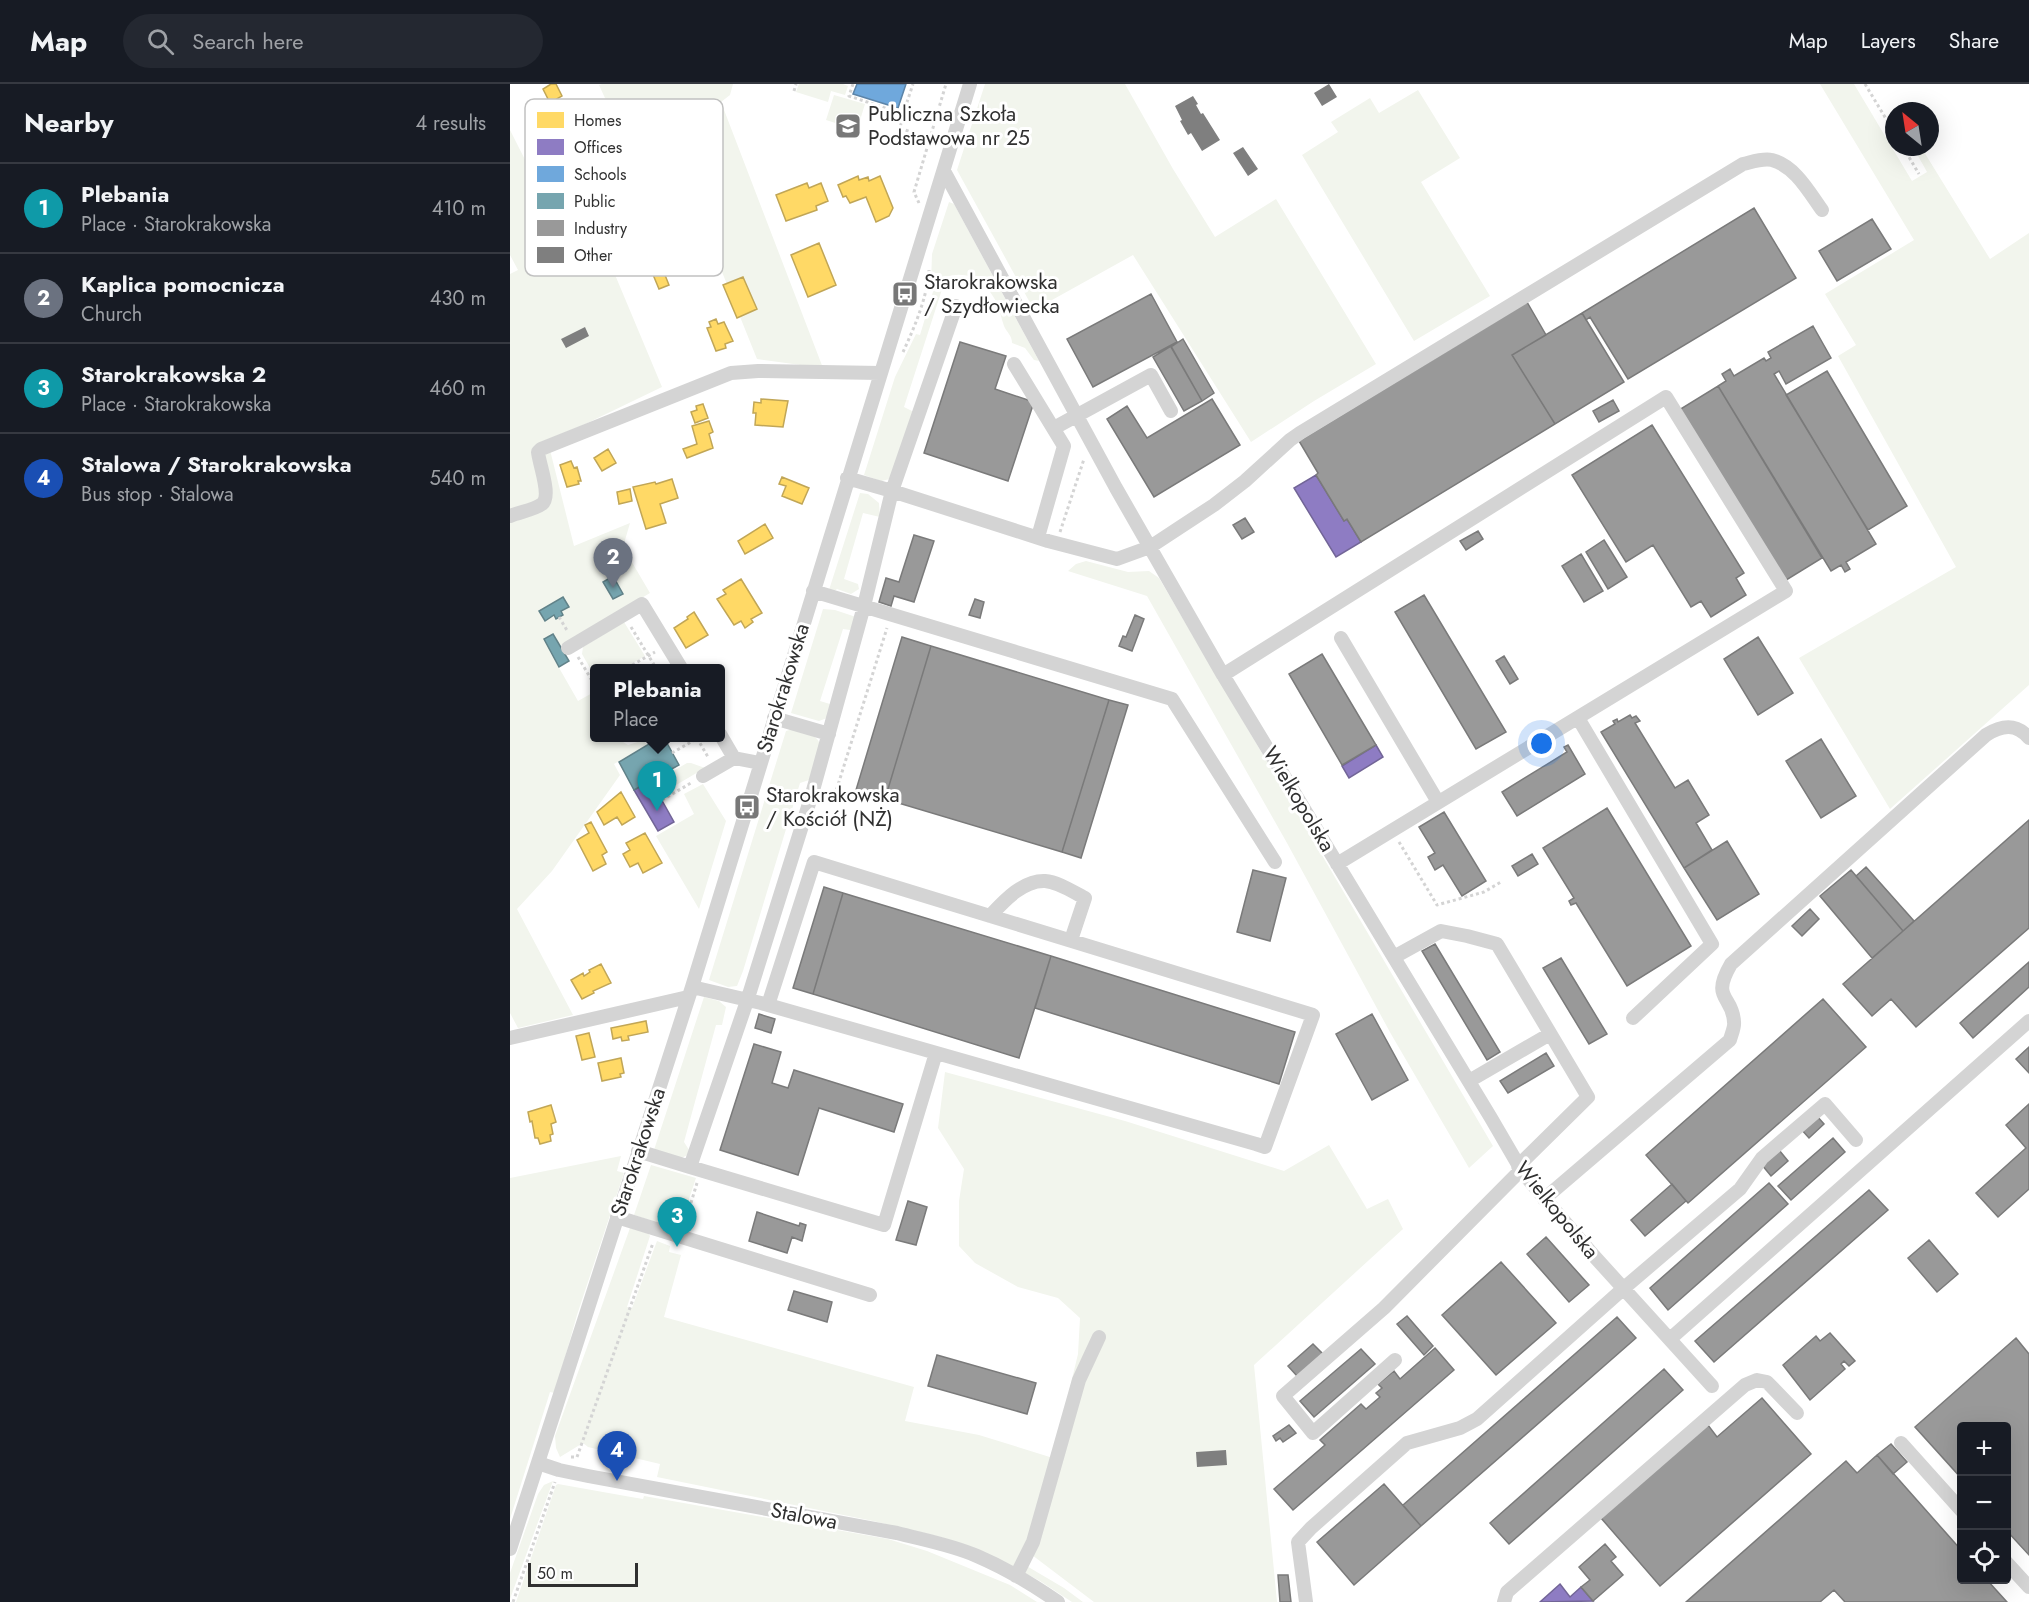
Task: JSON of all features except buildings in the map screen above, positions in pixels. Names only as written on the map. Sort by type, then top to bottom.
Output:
[{"type":"street","name":"Starokrakowska","points":[[510,1549],[690,992],[970,84]]},
{"type":"street","points":[[847,478],[1038,537],[1118,559],[1150,546],[1226,496],[1300,433],[1743,164],[1772,160],[1783,165],[1793,172],[1822,210]]},
{"type":"street","name":"Wielkopolska","points":[[944,171],[1076,416],[1223,675],[1469,1081],[1519,1168],[1544,1199],[1712,1386]]},
{"type":"street","points":[[696,1169],[830,734],[892,491],[956,306]]},
{"type":"street","points":[[1014,364],[1064,446],[1038,537]]},
{"type":"street","points":[[510,516],[542,504],[546,500],[547,493],[538,461],[538,452],[541,449],[731,373],[758,371],[880,373]]},
{"type":"street","points":[[1054,428],[1150,375],[1171,411]]},
{"type":"street","points":[[1223,675],[1666,397],[1786,591],[1338,864]]},
{"type":"street","points":[[813,591],[1172,699],[1275,862]]},
{"type":"street","points":[[570,647],[642,604],[678,664]]},
{"type":"street","points":[[1341,638],[1438,802]]},
{"type":"street","points":[[774,718],[830,734]]},
{"type":"street","points":[[1578,718],[1712,944],[1633,1018]]},
{"type":"street","points":[[1544,1199],[1730,1040],[1734,1022],[1730,1007],[1722,994],[1723,978],[1731,964],[1986,735],[1996,729],[2015,727],[2022,730],[2029,738]]},
{"type":"street","points":[[725,742],[734,758]]},
{"type":"street","points":[[703,776],[734,758],[760,763]]},
{"type":"street","points":[[510,1038],[690,992],[768,1005],[1265,1147],[1313,1015],[814,862],[768,1005]]},
{"type":"street","points":[[990,916],[1005,900],[1024,886],[1044,881],[1062,886],[1085,898],[1071,940]]},
{"type":"street","points":[[1394,957],[1441,931],[1497,944],[1588,1097],[1384,1308],[1283,1396],[1313,1433],[1395,1360]]},
{"type":"street","points":[[1670,1339],[2029,1021]]},
{"type":"street","points":[[1469,1081],[1550,1034]]},
{"type":"street","points":[[638,1151],[884,1225],[936,1053]]},
{"type":"street","points":[[1306,1602],[1298,1542],[1407,1443],[1460,1428],[1477,1419],[1623,1288],[1740,1189],[1762,1158],[1825,1104],[1856,1140]]},
{"type":"street","points":[[617,1217],[870,1295]]},
{"type":"street","points":[[1016,1576],[1034,1542],[1079,1380],[1099,1337]]},
{"type":"street","points":[[1504,1602],[1507,1592],[1745,1385],[1757,1380],[1767,1382],[1797,1413]]},
{"type":"street","points":[[1901,1443],[1957,1505]]},
{"type":"street","name":"Stalowa","points":[[538,1463],[588,1476],[928,1541],[976,1555],[1058,1602]]},
{"type":"street","points":[[2011,1567],[2029,1587]]},
{"type":"path","points":[[794,91],[796,84]]},
{"type":"path","points":[[853,84],[849,96],[903,114]]},
{"type":"path","points":[[913,84],[900,128],[929,139]]},
{"type":"path","points":[[1865,84],[1885,117]]},
{"type":"path","points":[[1908,156],[1919,174]]},
{"type":"path","points":[[833,801],[891,614]]},
{"type":"path","points":[[624,615],[653,664]]},
{"type":"path","points":[[635,664],[666,645]]},
{"type":"path","points":[[570,647],[590,678]]},
{"type":"path","points":[[672,753],[691,742]]},
{"type":"path","points":[[700,742],[715,768]]},
{"type":"path","points":[[662,800],[703,776]]},
{"type":"path","points":[[1392,830],[1437,904],[1484,892],[1501,882]]},
{"type":"path","points":[[680,1236],[696,1169]]},
{"type":"path","points":[[562,1458],[577,1457],[657,1230]]},
{"type":"path","points":[[513,1602],[555,1482]]},
{"type":"shaded area","points":[[733,84],[730,95],[723,100],[605,99],[599,85]]},
{"type":"shaded area","points":[[799,84],[848,86],[845,95],[831,91],[828,102],[796,92]]},
{"type":"shaded area","points":[[985,84],[1125,84],[1215,237],[1276,199],[1376,364],[1251,442],[1133,255],[1034,310],[957,170]]},
{"type":"shaded area","points":[[1820,84],[1854,84],[1885,136],[1885,156],[1897,156],[1912,181],[1927,172],[1918,156],[1927,156],[1990,259],[2029,233],[2029,685],[1890,809],[1799,658],[1956,567],[1838,356],[1856,345],[1825,294],[1914,240]]},
{"type":"shaded area","points":[[1418,90],[1460,158],[1421,182],[1490,296],[1414,341],[1302,155],[1338,132],[1331,122],[1370,98],[1379,113]]},
{"type":"shaded area","points":[[834,95],[865,104],[857,130],[826,120]]},
{"type":"shaded area","points":[[723,107],[823,368],[757,359],[723,274]]},
{"type":"shaded area","points":[[510,130],[525,160],[525,276],[616,276],[662,387],[548,442],[574,546],[630,523],[623,547],[650,593],[550,652],[578,701],[590,694],[590,742],[623,742],[628,745],[645,742],[647,745],[614,764],[620,775],[552,871],[517,909],[573,1015],[518,1028],[510,1013],[510,274],[518,270],[510,255]]},
{"type":"shaded area","points":[[949,202],[954,204],[1039,361],[1034,360],[1025,348],[1012,343],[997,303],[983,284],[970,276],[946,277],[904,407],[914,412],[890,479],[881,481],[864,475],[895,377],[916,334],[920,335],[935,285],[931,283],[932,254]]},
{"type":"shaded area","points":[[860,493],[868,494],[879,503],[880,517],[863,513],[844,579],[858,584],[859,589],[851,594],[837,589],[832,593],[829,590]]},
{"type":"shaded area","points":[[1086,561],[1128,572],[1149,571],[1159,578],[1493,1146],[1469,1168],[1391,1034],[1287,843],[1147,596],[1068,571],[1076,564]]},
{"type":"shaded area","points":[[823,609],[835,610],[856,617],[850,630],[843,629],[820,701],[830,704],[827,718],[819,721],[791,713]]},
{"type":"shaded area","points":[[624,622],[645,656],[631,664],[590,664],[590,668],[582,654],[583,647]]},
{"type":"shaded area","points":[[793,729],[810,734],[817,739],[820,744],[820,756],[809,780],[800,783],[743,971],[737,986],[728,987],[709,980],[786,731]]},
{"type":"shaded area","points":[[687,763],[705,768],[671,788],[662,786],[658,780]]},
{"type":"shaded area","points":[[703,784],[726,821],[699,909],[656,836],[694,814],[684,794]]},
{"type":"shaded area","points":[[704,997],[719,1001],[726,1007],[722,1025],[716,1025],[684,1142],[691,1153],[680,1159],[654,1150]]},
{"type":"shaded area","points":[[945,1072],[1125,1121],[1284,1171],[1329,1145],[1367,1209],[1388,1199],[1403,1229],[1254,1365],[1277,1602],[1094,1602],[1032,1555],[1025,1565],[1083,1602],[1072,1602],[1040,1581],[992,1556],[941,1537],[657,1477],[660,1464],[588,1447],[583,1443],[560,1457],[556,1448],[555,1436],[630,1228],[648,1233],[650,1236],[627,1307],[632,1308],[657,1241],[670,1246],[669,1252],[681,1255],[664,1317],[914,1387],[905,1421],[979,1435],[1053,1458],[1078,1354],[1080,1318],[1058,1298],[1018,1287],[975,1263],[959,1246],[959,1201],[964,1169],[938,1128]]},
{"type":"shaded area","points":[[621,1156],[617,1171],[624,1173],[577,1315],[555,1393],[550,1392],[510,1519],[510,1178]]},
{"type":"shaded area","points":[[651,1165],[696,1178],[679,1229],[634,1215]]},
{"type":"shaded area","points":[[553,1481],[510,1599],[510,1573],[538,1494],[544,1485]]},
{"type":"shaded area","points":[[558,1484],[643,1499],[644,1496],[888,1539],[927,1551],[1010,1585],[1037,1602],[516,1602]]},
{"type":"place","name":"Publiczna Szkoła Podstawowa nr 25","points":[[848,126]]},
{"type":"place","name":"Starokrakowska / Szydłowiecka","points":[[905,294]]},
{"type":"place","name":"Kaplica pomocnicza","points":[[613,588]]},
{"type":"place","name":"Starokrakowska / Kościół (NŻ)","points":[[747,807]]},
{"type":"place","name":"Plebania","points":[[657,811]]},
{"type":"place","name":"Starokrakowska 2","points":[[677,1247]]},
{"type":"place","name":"Stalowa / Starokrakowska","points":[[617,1481]]}]
